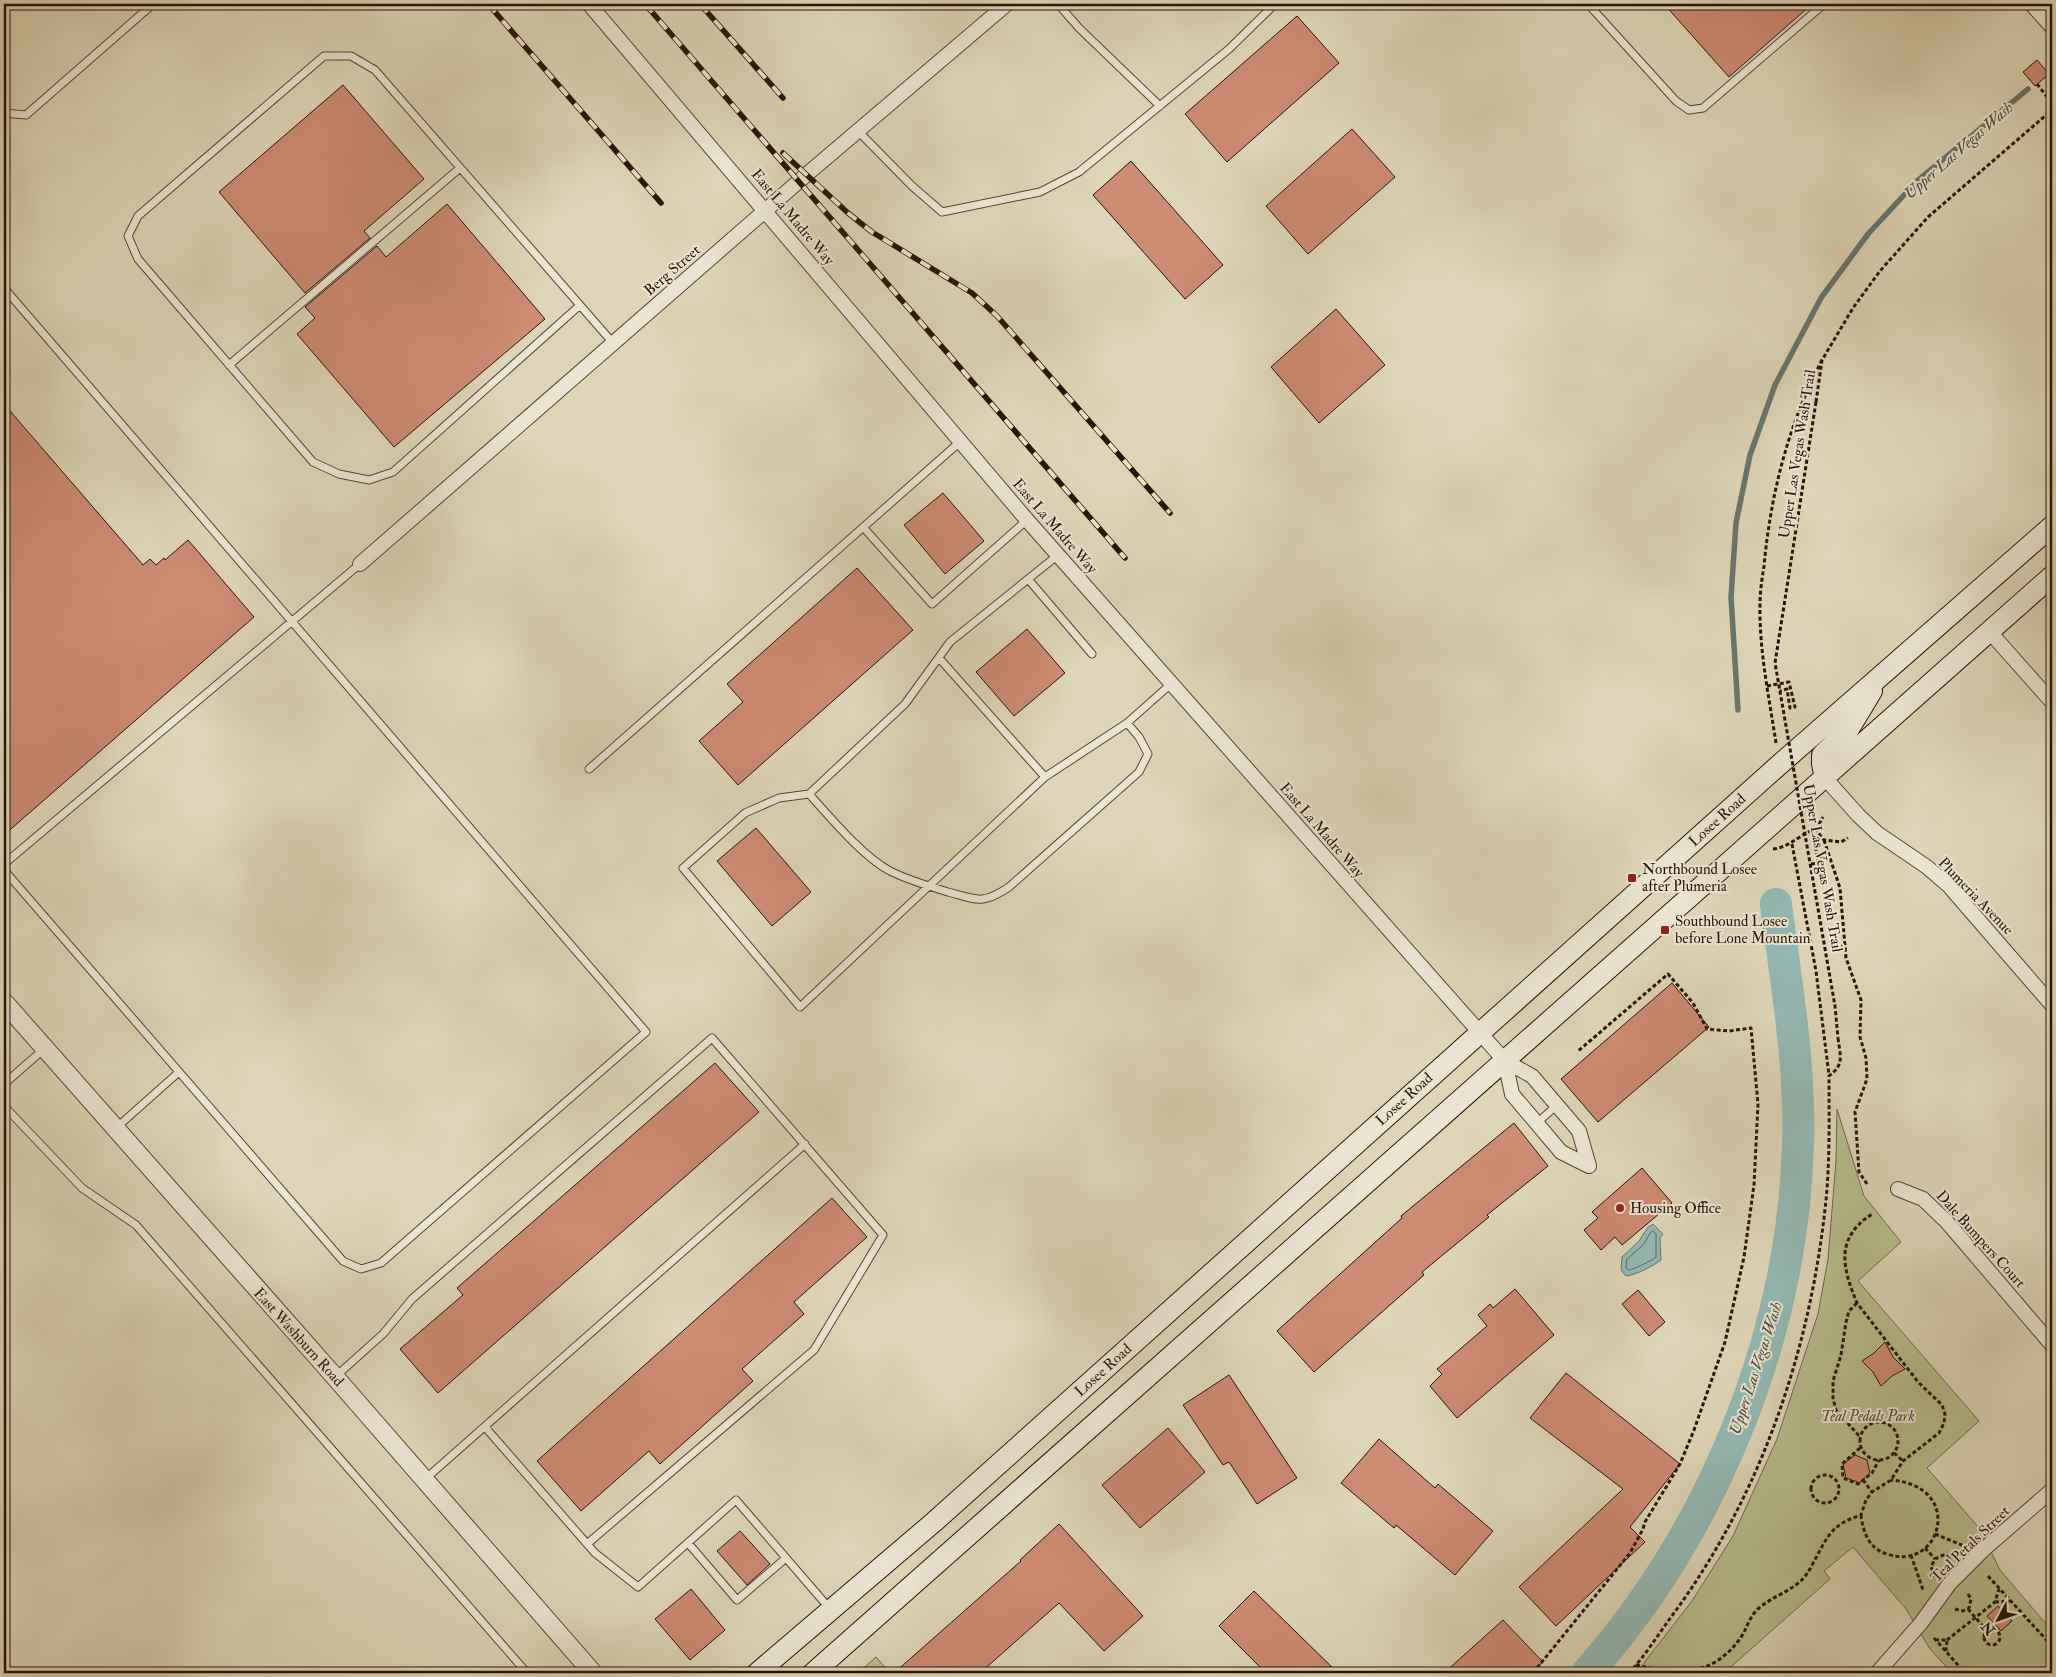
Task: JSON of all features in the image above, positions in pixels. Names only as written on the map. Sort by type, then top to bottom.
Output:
[{"type":"main road","name":"Losee Road","points":[[757,1673],[934,1522],[1479,1032],[2052,526]]},
{"type":"main road","points":[[813,1673],[2052,576]]},
{"type":"main road","points":[[1825,778],[1822,755],[1849,728],[1882,675]]},
{"type":"street","name":"East La Madre Way","points":[[589,4],[766,210],[1027,520],[1505,1062],[1532,1076],[1557,1105],[1579,1131],[1589,1166],[1561,1152],[1512,1094],[1505,1062]]},
{"type":"street","name":"Berg Street","points":[[360,564],[766,210],[1007,4]]},
{"type":"street","points":[[2034,4],[2052,24]]},
{"type":"street","points":[[1989,631],[2052,702]]},
{"type":"street","name":"Plumeria Avenue","points":[[1825,778],[1877,833],[1927,867],[1949,886],[2052,1005]]},
{"type":"street","name":"East Washburn Road","points":[[4,1002],[593,1673]]},
{"type":"street","name":"Dale Bumpers Court","points":[[1898,1189],[1923,1199],[1947,1222],[2052,1344]]},
{"type":"street","name":"Teal Petals Street","points":[[1877,1673],[1921,1623],[1950,1582],[1983,1550],[2052,1490]]},
{"type":"lane","points":[[4,113],[26,115],[154,4]]},
{"type":"lane","points":[[1058,4],[1078,28],[1160,106]]},
{"type":"lane","points":[[858,131],[912,186],[942,212],[1040,192],[1080,172],[1229,49],[1275,4]]},
{"type":"lane","points":[[1588,4],[1676,101],[1689,110],[1703,108],[1824,4]]},
{"type":"lane","points":[[579,306],[393,472],[369,480],[339,474],[313,462],[138,259],[128,236],[138,216],[324,56],[351,56],[376,70],[613,344]]},
{"type":"lane","points":[[229,365],[460,168]]},
{"type":"lane","points":[[4,288],[646,1032],[381,1262],[361,1269],[343,1261],[4,870]]},
{"type":"lane","points":[[589,769],[961,441]]},
{"type":"lane","points":[[863,527],[932,604],[1027,520]]},
{"type":"lane","points":[[1058,555],[950,642],[905,704],[809,794],[779,798],[745,813],[683,868],[800,1008],[1046,777],[1127,723],[1172,684]]},
{"type":"lane","points":[[4,864],[360,564]]},
{"type":"lane","points":[[1028,579],[1092,654]]},
{"type":"lane","points":[[939,658],[1046,777]]},
{"type":"lane","points":[[809,794],[859,846],[889,870],[928,886],[977,900],[992,898],[1009,887],[1139,772],[1148,754],[1139,737],[1127,723]]},
{"type":"lane","points":[[335,1377],[383,1334],[412,1300],[712,1038],[883,1235],[814,1350],[587,1544]]},
{"type":"lane","points":[[4,1084],[44,1048]]},
{"type":"lane","points":[[115,1129],[179,1072]]},
{"type":"lane","points":[[1537,1123],[1557,1105]]},
{"type":"lane","points":[[4,1106],[82,1188],[136,1225],[527,1673]]},
{"type":"lane","points":[[424,1480],[805,1144]]},
{"type":"lane","points":[[485,1427],[595,1553],[638,1586],[736,1500],[830,1610]]},
{"type":"lane","points":[[688,1543],[737,1600],[786,1558]]},
{"type":"path","points":[[2037,84],[2052,103]]},
{"type":"path","name":"Upper Las Vegas Wash Trail","points":[[1829,1076],[1838,1069],[1841,1062],[1835,1006],[1775,663],[1822,360],[1853,308],[1903,243],[1928,217],[2052,110]]},
{"type":"path","points":[[1776,743],[1764,665],[1760,604],[1768,526],[1784,452],[1809,387],[1822,360]]},
{"type":"path","points":[[1767,686],[1789,682],[1795,707],[1790,708],[1787,689],[1780,691]]},
{"type":"path","points":[[1773,849],[1792,844],[1814,830],[1823,817]]},
{"type":"path","points":[[1811,864],[1818,863],[1814,830]]},
{"type":"path","points":[[1814,830],[1824,840],[1840,888],[1846,958],[1861,1000],[1860,1037],[1866,1058],[1867,1079],[1855,1112],[1859,1172],[1867,1184]]},
{"type":"path","points":[[1824,840],[1841,842],[1848,838]]},
{"type":"path","points":[[1629,1673],[1695,1585],[1720,1545],[1741,1503],[1766,1446],[1792,1377],[1808,1314],[1820,1248],[1826,1199],[1830,1142],[1829,1076],[1816,971],[1792,844]]},
{"type":"path","points":[[1533,1673],[1630,1553],[1645,1522],[1680,1464],[1725,1342],[1744,1257],[1754,1185],[1758,1104],[1751,1028],[1729,1032],[1707,1029],[1693,1003],[1668,974],[1577,1052]]},
{"type":"path","points":[[1872,1214],[1851,1232],[1846,1246],[1845,1260],[1851,1288],[1857,1302],[1918,1382],[1942,1405],[1946,1414],[1939,1433],[1903,1461],[1891,1480],[1872,1492],[1866,1500],[1861,1515],[1865,1535],[1873,1546],[1883,1553],[1894,1557],[1911,1556],[1924,1548],[1935,1534],[1938,1525],[1938,1513],[1934,1502],[1927,1492],[1916,1484],[1891,1480]]},
{"type":"path","points":[[1857,1302],[1852,1306],[1846,1322],[1841,1354],[1833,1381],[1833,1398],[1836,1410],[1860,1436]]},
{"type":"path","points":[[1880,1422],[1886,1423],[1892,1426],[1898,1438],[1898,1444],[1894,1453],[1887,1459],[1868,1458],[1860,1448],[1860,1436],[1868,1425],[1880,1422]]},
{"type":"path","points":[[1843,1478],[1842,1464],[1860,1448]]},
{"type":"path","points":[[1894,1453],[1903,1461]]},
{"type":"path","points":[[1843,1478],[1858,1484],[1872,1473],[1879,1460]]},
{"type":"path","points":[[1831,1476],[1838,1482],[1840,1491],[1838,1496],[1831,1502],[1821,1503],[1814,1497],[1812,1484],[1818,1477],[1831,1476]]},
{"type":"path","points":[[1838,1482],[1843,1478]]},
{"type":"path","points":[[1863,1480],[1872,1492]]},
{"type":"path","points":[[1636,1665],[1681,1673],[1712,1665],[1720,1660],[1741,1638],[1753,1615],[1759,1608],[1796,1585],[1805,1575],[1836,1528],[1861,1515]]},
{"type":"path","points":[[1935,1534],[1966,1547]]},
{"type":"path","points":[[1924,1548],[1935,1559]]},
{"type":"path","points":[[1935,1577],[1932,1567],[1935,1559],[1943,1555],[1953,1558]]},
{"type":"path","points":[[1911,1556],[1923,1590]]},
{"type":"path","points":[[1988,1576],[2052,1646]]},
{"type":"path","points":[[1965,1673],[1934,1639],[1947,1640],[1995,1602],[1999,1589]]},
{"type":"path","points":[[1955,1609],[1963,1611],[1968,1609],[1971,1602],[1968,1594]]},
{"type":"path","points":[[1995,1602],[2010,1601]]},
{"type":"path","points":[[1968,1609],[1987,1631]]},
{"type":"path","points":[[1993,1629],[1998,1632],[2000,1637],[1996,1644],[1986,1643],[1984,1636],[1987,1631],[1993,1629]]},
{"type":"path","points":[[1946,1652],[1947,1640]]},
{"type":"green space","name":"Teal Pedals Park","points":[[1837,1109],[1864,1196],[1901,1242],[1858,1281],[1979,1421],[1927,1468],[1980,1529],[2000,1570],[2052,1631],[2052,1673],[1952,1673],[1930,1649],[1906,1609],[1853,1547],[1824,1571],[1830,1579],[1724,1673],[1636,1673],[1692,1601],[1733,1536],[1777,1439],[1818,1314],[1828,1259],[1836,1161]]},
{"type":"green space","points":[[876,1657],[890,1673],[858,1673]]},
{"type":"water","points":[[1653,1224],[1663,1234],[1660,1238],[1661,1260],[1644,1270],[1626,1276],[1621,1270],[1622,1257],[1639,1241],[1648,1227]]},
{"type":"building","points":[[1664,4],[1812,4],[1729,77]]},
{"type":"building","points":[[1297,16],[1339,63],[1227,162],[1185,114]]},
{"type":"building","points":[[2037,60],[2049,74],[2035,86],[2023,72]]},
{"type":"building","points":[[343,85],[424,179],[364,231],[370,238],[305,293],[219,192]]},
{"type":"building","points":[[1352,129],[1395,177],[1308,254],[1266,206]]},
{"type":"building","points":[[1131,161],[1223,265],[1185,299],[1093,195]]},
{"type":"building","points":[[447,204],[545,319],[394,447],[297,334],[315,318],[305,307],[377,246],[386,257]]},
{"type":"building","points":[[1336,309],[1385,365],[1319,423],[1271,367]]},
{"type":"building","points":[[4,404],[143,565],[150,559],[156,565],[164,558],[165,560],[188,540],[254,617],[4,835]]},
{"type":"building","points":[[943,493],[984,541],[945,574],[904,525]]},
{"type":"building","points":[[857,568],[913,630],[738,785],[699,741],[743,702],[727,684]]},
{"type":"building","points":[[1027,629],[1065,673],[1014,716],[976,672]]},
{"type":"building","points":[[756,828],[811,892],[772,926],[717,861]]},
{"type":"building","points":[[1672,983],[1709,1027],[1598,1122],[1561,1079]]},
{"type":"building","points":[[715,1063],[759,1112],[438,1393],[400,1349],[463,1295],[457,1288]]},
{"type":"building","points":[[1514,1123],[1548,1166],[1487,1215],[1489,1217],[1422,1272],[1424,1275],[1314,1372],[1277,1331],[1402,1218],[1401,1216]]},
{"type":"building","points":[[1642,1168],[1672,1203],[1622,1245],[1615,1237],[1601,1250],[1584,1230],[1598,1218],[1592,1212]]},
{"type":"building","points":[[832,1198],[867,1237],[794,1302],[804,1314],[742,1369],[753,1381],[660,1464],[649,1451],[581,1511],[537,1461]]},
{"type":"building","points":[[1515,1289],[1554,1335],[1457,1418],[1430,1386],[1442,1374],[1437,1369],[1487,1326],[1478,1315],[1490,1304],[1493,1308]]},
{"type":"building","points":[[1638,1290],[1665,1322],[1649,1336],[1622,1304]]},
{"type":"building","points":[[1885,1342],[1893,1357],[1905,1369],[1892,1376],[1881,1386],[1873,1372],[1862,1361]]},
{"type":"building","points":[[1566,1373],[1680,1464],[1630,1527],[1645,1542],[1556,1626],[1519,1587],[1623,1489],[1530,1418]]},
{"type":"building","points":[[1229,1375],[1297,1478],[1257,1504],[1229,1462],[1223,1465],[1183,1405]]},
{"type":"building","points":[[1168,1428],[1205,1472],[1140,1528],[1102,1485]]},
{"type":"building","points":[[1379,1439],[1435,1488],[1438,1484],[1493,1531],[1455,1575],[1396,1525],[1394,1528],[1341,1483]]},
{"type":"building","points":[[1855,1455],[1867,1460],[1870,1473],[1860,1483],[1846,1478],[1843,1464]]},
{"type":"building","points":[[1059,1524],[1143,1616],[1104,1651],[1059,1603],[980,1673],[894,1673],[1021,1561]]},
{"type":"building","points":[[740,1531],[770,1564],[747,1585],[717,1551]]},
{"type":"building","points":[[691,1589],[725,1630],[690,1660],[655,1619]]},
{"type":"building","points":[[1254,1591],[1338,1673],[1266,1673],[1219,1626]]},
{"type":"building","points":[[1998,1606],[2012,1621],[2001,1631],[1987,1616]]},
{"type":"building","points":[[1503,1620],[1543,1662],[1531,1673],[1444,1673]]},
{"type":"waterway","name":"Upper Las Vegas Wash","points":[[1738,710],[1731,597],[1736,523],[1750,455],[1775,385],[1821,298],[1868,234],[1917,181],[2028,89]]},
{"type":"waterway","name":"Upper Las Vegas Wash","points":[[1587,1673],[1632,1617],[1672,1558],[1708,1494],[1738,1428],[1762,1359],[1780,1289],[1792,1218],[1798,1146],[1798,1116],[1792,1025],[1776,904]]},
{"type":"railway","points":[[488,4],[661,203]]},
{"type":"railway","points":[[645,4],[1125,558]]},
{"type":"railway","points":[[700,4],[783,98]]},
{"type":"railway","points":[[783,153],[848,213],[872,232],[972,293],[997,316],[1170,513]]},
{"type":"place","name":"Northbound Losee after Plumeria","points":[[1632,878]]},
{"type":"place","name":"Southbound Losee before Lone Mountain","points":[[1665,930]]},
{"type":"place","name":"Housing Office","points":[[1620,1208]]}]
